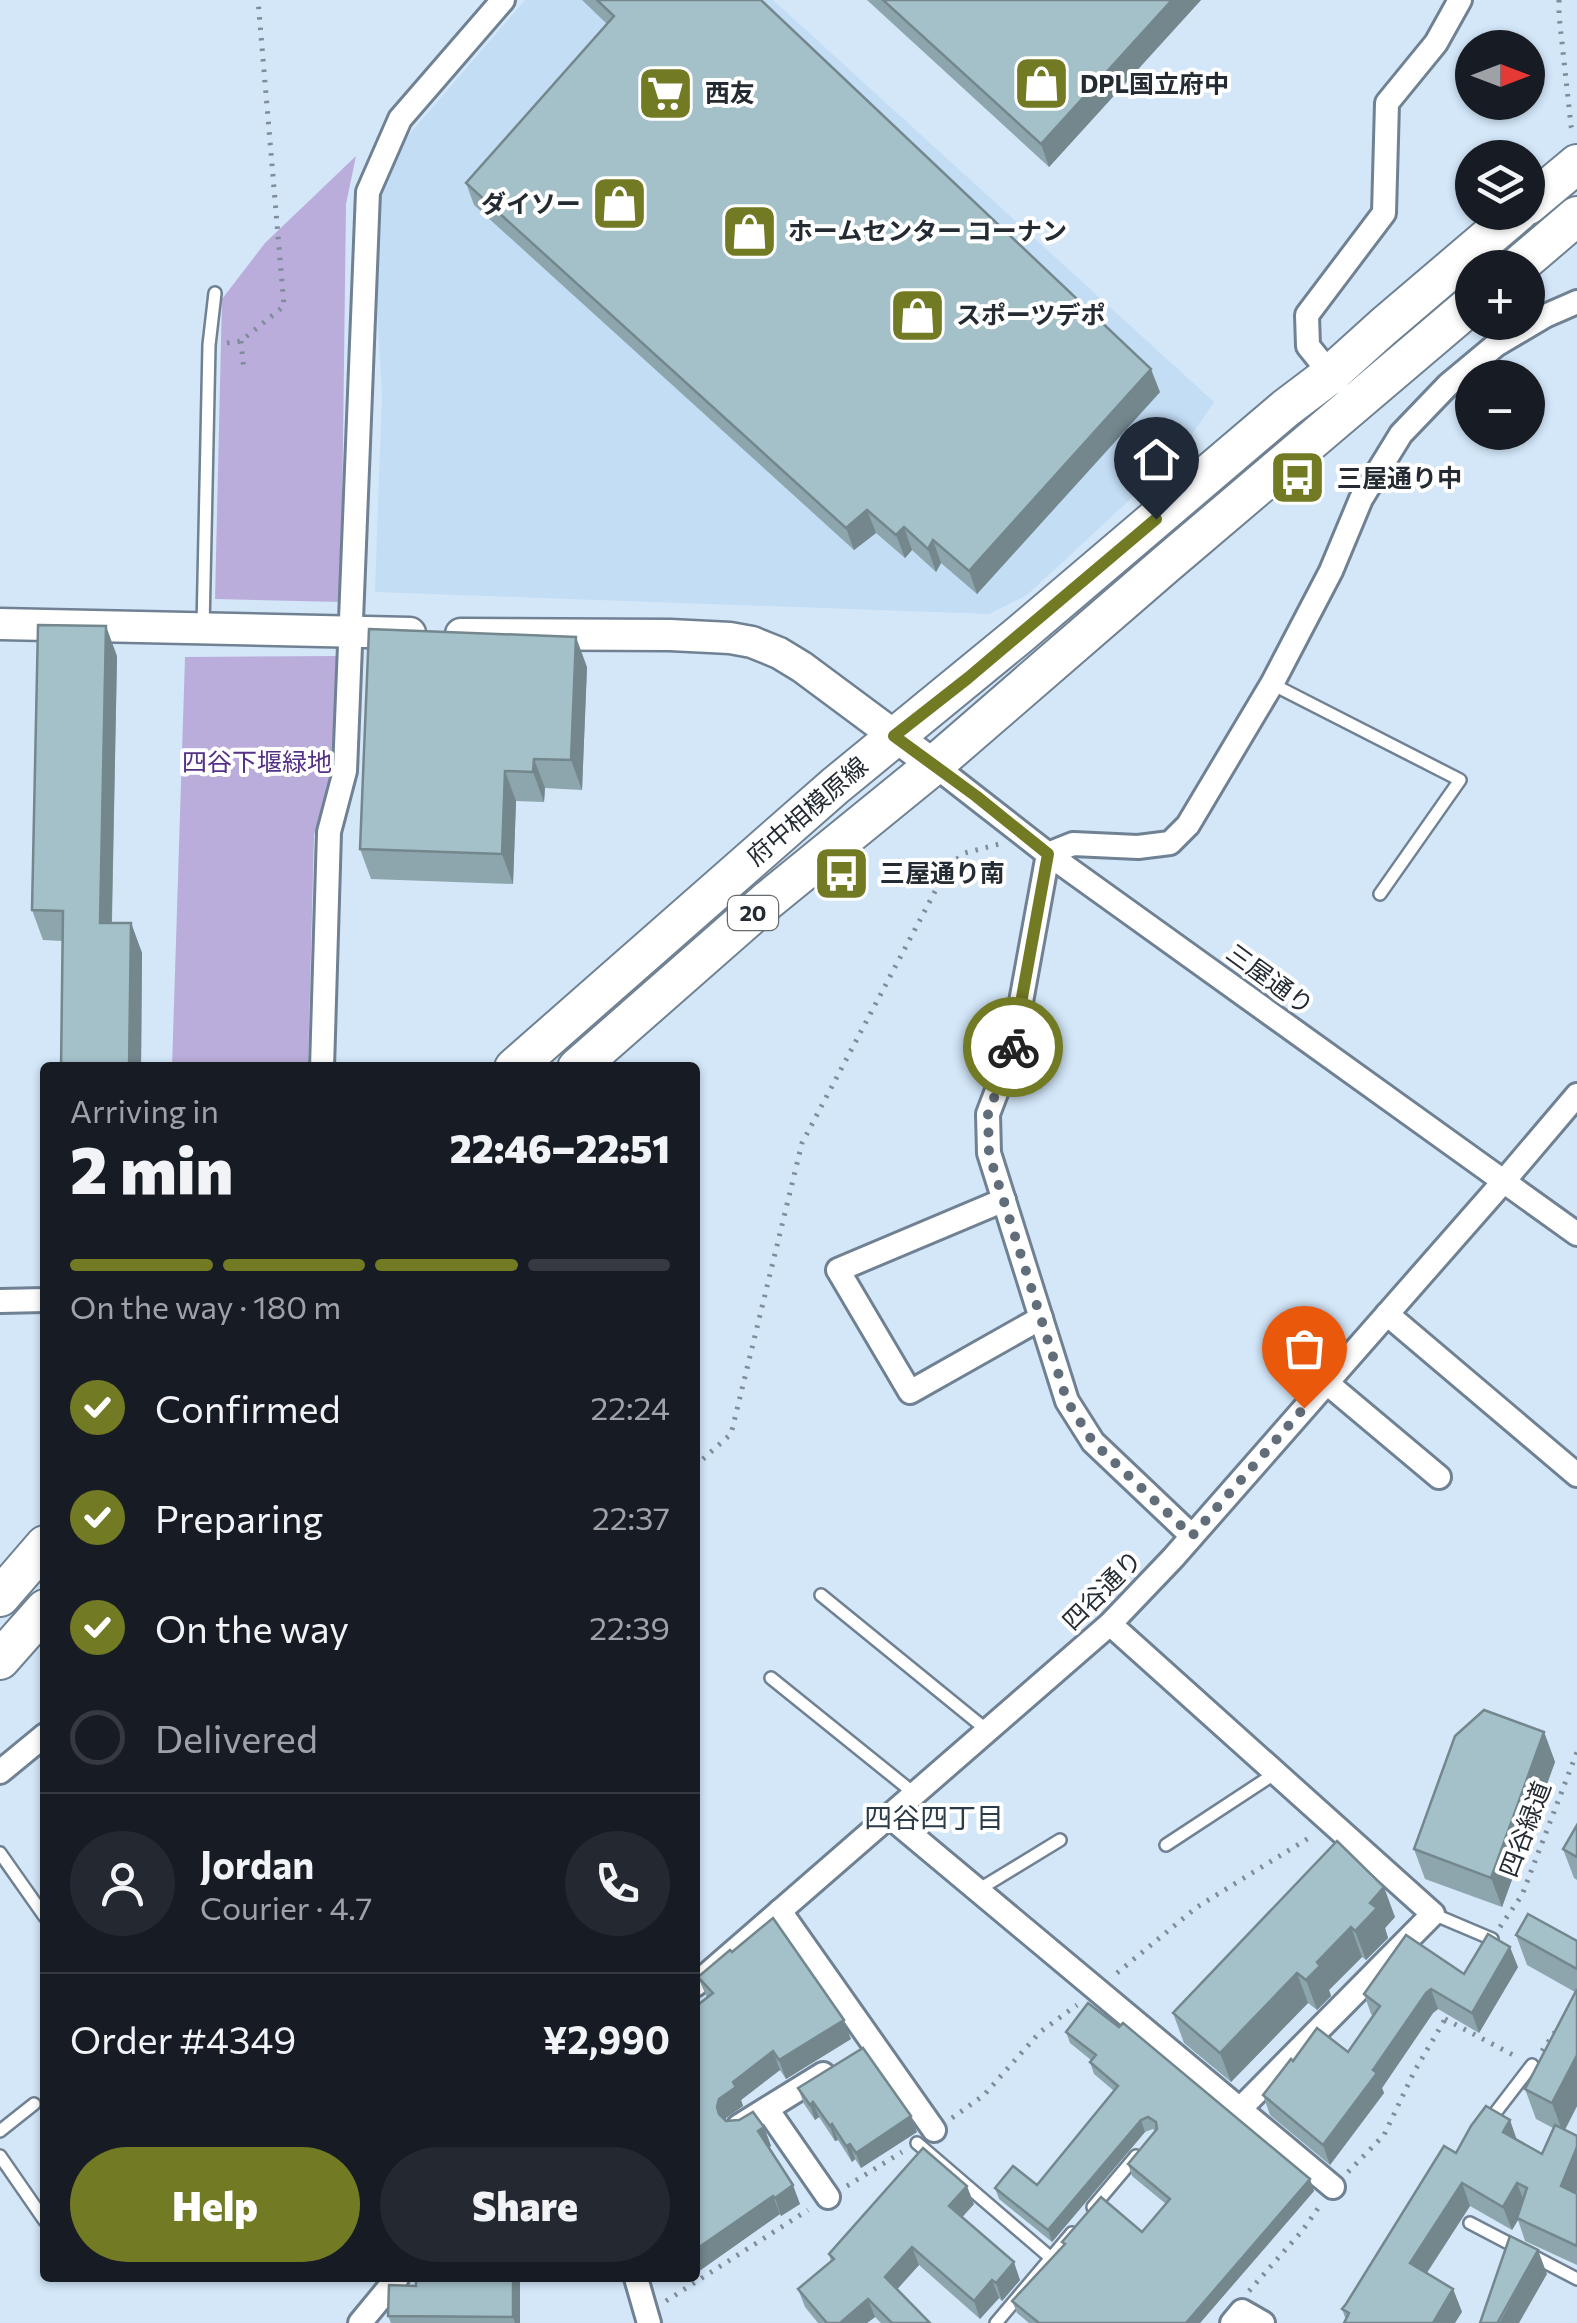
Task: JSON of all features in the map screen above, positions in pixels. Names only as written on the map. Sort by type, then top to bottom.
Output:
[{"type":"main road","points":[[1545,191],[1577,164]]},
{"type":"main road","points":[[1537,250],[1577,216]]},
{"type":"main road","name":"府中相模原線","points":[[521,1062],[894,736],[1331,374],[1497,230]]},
{"type":"main road","name":"府中相模原線","points":[[584,1062],[1455,318]]},
{"type":"main road","points":[[0,1597],[40,1551]]},
{"type":"main road","points":[[0,1660],[40,1615]]},
{"type":"street","points":[[322,1062],[329,832],[345,771],[368,192],[400,118],[504,0]]},
{"type":"street","points":[[1353,405],[1308,346],[1307,315],[1384,214],[1386,103],[1436,43],[1460,0]]},
{"type":"street","points":[[1192,1536],[1093,1442],[1067,1401],[989,1154],[988,1114],[1012,1051],[1048,854],[1073,844],[1138,847],[1170,843],[1188,825],[1272,684],[1331,570],[1362,499],[1400,434],[1448,385],[1496,345],[1577,302]]},
{"type":"street","points":[[0,624],[351,633],[670,635],[752,642],[802,667],[934,764]]},
{"type":"street","name":"三屋通り","points":[[934,764],[1048,854],[1577,1234]]},
{"type":"street","name":"四谷通り","points":[[700,1981],[1110,1624],[1192,1536],[1577,1095]]},
{"type":"street","points":[[1004,1200],[838,1270],[910,1392],[1041,1318]]},
{"type":"street","points":[[0,1301],[40,1300]]},
{"type":"street","points":[[1387,1314],[1577,1475]]},
{"type":"street","points":[[1327,1383],[1439,1477]]},
{"type":"street","points":[[1110,1624],[1433,1914],[1240,2109]]},
{"type":"street","points":[[0,1772],[40,1739]]},
{"type":"street","points":[[888,1816],[1334,2187]]},
{"type":"street","points":[[780,1911],[858,2052],[926,2136]]},
{"type":"street","points":[[739,2126],[858,2052]]},
{"type":"street","points":[[768,2109],[828,2197]]},
{"type":"street","points":[[360,2323],[394,2282]]},
{"type":"street","points":[[638,2282],[653,2315]]},
{"type":"street","points":[[1232,2323],[1242,2311],[1262,2323]]},
{"type":"lane","points":[[203,628],[210,345],[215,293]]},
{"type":"lane","points":[[1272,684],[1460,780],[1380,894]]},
{"type":"lane","points":[[822,1596],[988,1732]]},
{"type":"lane","points":[[770,1678],[915,1794]]},
{"type":"lane","points":[[1166,1844],[1274,1774]]},
{"type":"lane","points":[[978,1890],[1060,1840]]},
{"type":"lane","points":[[0,1852],[40,1910]]},
{"type":"lane","points":[[1433,1914],[1492,1939]]},
{"type":"lane","points":[[1484,2128],[1532,2065]]},
{"type":"lane","points":[[0,2131],[34,2104]]},
{"type":"lane","points":[[926,2136],[1051,2258]]},
{"type":"lane","points":[[1089,2213],[1139,2153]]},
{"type":"lane","points":[[0,2156],[40,2214]]},
{"type":"lane","points":[[1470,2223],[1577,2279]]},
{"type":"lane","points":[[996,2323],[1076,2228]]},
{"type":"path","points":[[210,345],[241,341],[284,306],[258,0]]},
{"type":"path","points":[[1560,0],[1571,126],[1577,142]]},
{"type":"path","points":[[241,341],[244,372]]},
{"type":"path","points":[[700,1461],[730,1434],[802,1143],[949,865],[965,853],[1027,837]]},
{"type":"path","name":"四谷緑道","points":[[1492,1939],[1522,1895],[1577,1752]]},
{"type":"path","points":[[653,2315],[984,2095],[1040,2032],[1196,1908],[1332,1824]]},
{"type":"path","points":[[1414,2072],[1454,2003]]},
{"type":"path","points":[[1445,2019],[1532,2065],[1554,2033]]},
{"type":"shaded area","points":[[525,0],[773,0],[1214,402],[1179,454],[1027,595],[989,614],[375,592],[382,395],[376,206],[406,138]]},
{"type":"green space","points":[[356,156],[346,204],[341,602],[215,599],[222,299],[265,243]]},
{"type":"green space","name":"四谷下堰緑地","points":[[336,656],[333,774],[314,835],[308,1062],[172,1062],[185,657]]},
{"type":"building","points":[[597,0],[761,0],[1151,369],[969,571],[933,540],[928,549],[904,527],[896,535],[867,510],[846,528],[466,183],[614,16]]},
{"type":"building","name":"DPL国立府中","points":[[883,0],[1172,0],[1041,144]]},
{"type":"building","points":[[38,625],[106,626],[100,923],[131,923],[129,1062],[61,1062],[63,911],[32,910]]},
{"type":"building","points":[[369,629],[576,637],[571,760],[534,759],[533,772],[505,771],[502,854],[360,849]]},
{"type":"building","points":[[1484,1710],[1544,1732],[1491,1878],[1414,1849],[1455,1736]]},
{"type":"building","points":[[1577,1825],[1577,1857],[1563,1849]]},
{"type":"building","points":[[1337,1841],[1384,1887],[1370,1903],[1377,1908],[1355,1931],[1351,1927],[1317,1962],[1320,1966],[1306,1980],[1297,1973],[1220,2053],[1173,2013]]},
{"type":"building","points":[[1528,1914],[1577,1941],[1577,1969],[1516,1935]]},
{"type":"building","points":[[773,1918],[844,2020],[779,2060],[773,2051],[733,2082],[736,2087],[719,2099],[719,2114],[726,2121],[739,2120],[753,2112],[764,2127],[758,2131],[793,2185],[700,2247],[700,2003],[713,1993],[700,1975]]},
{"type":"building","points":[[1488,1934],[1510,1947],[1472,2013],[1431,1989],[1426,1993],[1373,2070],[1377,2073],[1323,2145],[1263,2095],[1317,2028],[1348,2052],[1380,2006],[1364,1994],[1406,1935],[1464,1974]]},
{"type":"building","points":[[1577,1989],[1577,2055],[1552,2103],[1525,2089]]},
{"type":"building","points":[[1088,2003],[1119,2027],[1123,2023],[1310,2179],[1186,2323],[1039,2323],[1012,2301],[1065,2244],[1062,2242],[1101,2197],[1142,2232],[1170,2199],[1128,2164],[1157,2129],[1156,2122],[1148,2117],[1141,2120],[1048,2230],[995,2188],[1013,2166],[1037,2185],[1118,2086],[1090,2062],[1096,2055],[1066,2032]]},
{"type":"building","points":[[863,2048],[911,2116],[856,2153],[798,2088]]},
{"type":"building","points":[[1486,2106],[1510,2120],[1503,2132],[1542,2154],[1555,2125],[1577,2136],[1577,2147],[1561,2186],[1577,2194],[1577,2246],[1517,2218],[1527,2188],[1517,2183],[1503,2207],[1462,2183],[1410,2263],[1453,2289],[1433,2323],[1344,2323],[1349,2313],[1342,2309],[1444,2146],[1456,2153]]},
{"type":"building","points":[[923,2148],[967,2186],[949,2206],[1014,2262],[974,2301],[912,2247],[885,2277],[930,2323],[892,2323],[868,2299],[840,2323],[827,2323],[798,2289],[834,2259],[829,2254]]},
{"type":"building","points":[[1510,2236],[1538,2250],[1498,2322],[1502,2323],[1480,2323]]},
{"type":"building","points":[[416,2282],[513,2282],[513,2317],[388,2316],[389,2285],[416,2286]]},
{"type":"way so far","points":[[1013,1047],[988,1114],[989,1154],[1067,1401],[1093,1442],[1192,1536],[1304,1408]]},
{"type":"place","name":"DPL国立府中","points":[[1041,84]]},
{"type":"place","name":"西友","points":[[666,93]]},
{"type":"place","name":"ダイソー","points":[[620,204]]},
{"type":"place","name":"ホームセンター コーナン","points":[[749,231]]},
{"type":"place","name":"スポーツデポ","points":[[917,315]]},
{"type":"place","name":"三屋通り中","points":[[1298,478]]},
{"type":"place","name":"三屋通り南","points":[[841,873]]},
{"type":"district","name":"四谷四丁目","points":[[934,1818]]},
{"type":"route","points":[[1013,1047],[1048,854],[894,736],[1156,519]]}]
